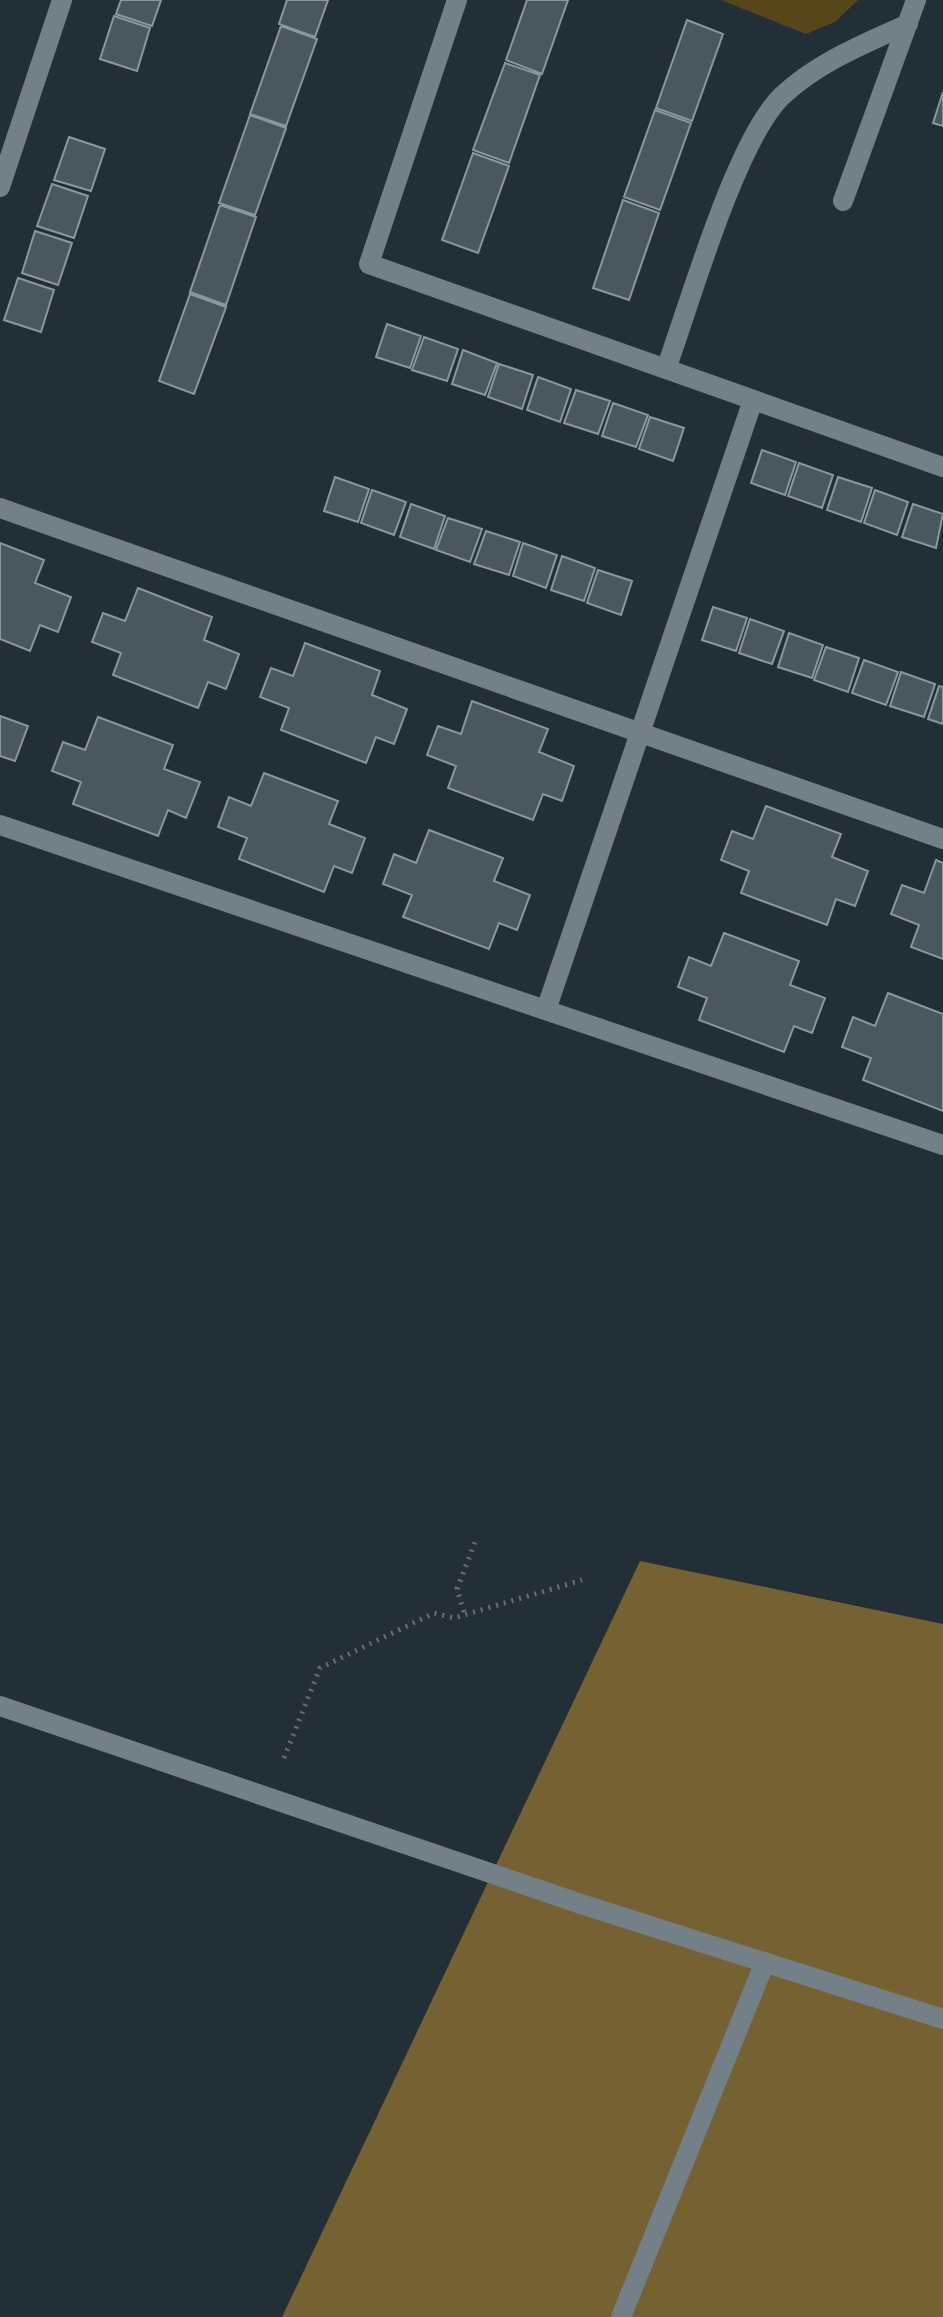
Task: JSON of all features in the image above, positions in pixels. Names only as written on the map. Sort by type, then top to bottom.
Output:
[{"type":"street","points":[[0,187],[62,0]]},
{"type":"street","points":[[457,0],[369,264],[943,467]]},
{"type":"street","points":[[843,201],[916,0]]},
{"type":"street","points":[[666,369],[726,205],[762,121],[781,97],[808,74],[843,53],[908,24]]},
{"type":"street","points":[[546,1010],[753,400]]},
{"type":"street","points":[[0,508],[943,839]]},
{"type":"street","points":[[0,825],[943,1145]]},
{"type":"street","points":[[0,1706],[581,1904],[943,2019]]},
{"type":"street","points":[[621,2317],[765,1962]]},
{"type":"path","points":[[464,1612],[457,1589],[475,1542]]},
{"type":"path","points":[[284,1758],[320,1668],[434,1613],[454,1618],[464,1612],[582,1580]]},
{"type":"shaded area","points":[[721,0],[858,0],[835,22],[806,34]]},
{"type":"shaded area","points":[[640,1561],[943,1624],[943,2317],[282,2317]]},
{"type":"building","points":[[121,0],[161,0],[152,26],[116,14]]},
{"type":"building","points":[[287,0],[328,0],[315,37],[279,24]]},
{"type":"building","points":[[527,0],[568,0],[542,74],[506,60]]},
{"type":"building","points":[[114,16],[150,28],[137,71],[100,59]]},
{"type":"building","points":[[687,20],[723,34],[692,121],[656,108]]},
{"type":"building","points":[[281,26],[317,39],[286,126],[250,114]]},
{"type":"building","points":[[505,63],[540,75],[509,163],[473,150]]},
{"type":"building","points":[[943,92],[943,126],[933,123]]},
{"type":"building","points":[[655,110],[691,123],[660,210],[624,197]]},
{"type":"building","points":[[250,115],[286,128],[255,215],[219,203]]},
{"type":"building","points":[[69,137],[105,149],[91,191],[54,180]]},
{"type":"building","points":[[473,153],[509,166],[478,253],[442,240]]},
{"type":"building","points":[[52,184],[88,196],[74,238],[37,226]]},
{"type":"building","points":[[623,200],[659,213],[629,300],[593,288]]},
{"type":"building","points":[[220,205],[256,217],[226,305],[190,292]]},
{"type":"building","points":[[35,231],[72,243],[58,285],[22,273]]},
{"type":"building","points":[[18,278],[54,290],[41,332],[4,320]]},
{"type":"building","points":[[190,294],[226,307],[194,394],[159,381]]},
{"type":"building","points":[[387,324],[421,336],[410,368],[376,357]]},
{"type":"building","points":[[424,337],[458,349],[447,381],[412,370]]},
{"type":"building","points":[[463,350],[497,363],[485,395],[452,384]]},
{"type":"building","points":[[499,364],[533,375],[522,409],[488,397]]},
{"type":"building","points":[[538,377],[571,389],[560,422],[527,410]]},
{"type":"building","points":[[576,390],[610,401],[598,434],[564,423]]},
{"type":"building","points":[[613,403],[648,415],[636,447],[602,436]]},
{"type":"building","points":[[650,417],[684,428],[673,461],[639,449]]},
{"type":"building","points":[[762,450],[796,462],[785,495],[751,483]]},
{"type":"building","points":[[799,463],[833,475],[822,508],[788,496]]},
{"type":"building","points":[[335,477],[369,489],[358,522],[324,511]]},
{"type":"building","points":[[838,477],[872,488],[861,522],[827,510]]},
{"type":"building","points":[[372,490],[406,502],[394,535],[361,523]]},
{"type":"building","points":[[875,490],[908,502],[897,535],[864,523]]},
{"type":"building","points":[[411,504],[445,516],[434,549],[400,537]]},
{"type":"building","points":[[913,504],[943,514],[936,548],[902,537]]},
{"type":"building","points":[[448,518],[482,529],[470,562],[436,550]]},
{"type":"building","points":[[486,531],[520,542],[509,575],[474,564]]},
{"type":"building","points":[[0,543],[44,560],[35,583],[71,597],[58,632],[40,625],[30,651],[0,639]]},
{"type":"building","points":[[523,543],[557,555],[546,588],[513,576]]},
{"type":"building","points":[[562,556],[595,568],[584,601],[551,590]]},
{"type":"building","points":[[598,570],[632,581],[621,615],[587,603]]},
{"type":"building","points":[[138,588],[212,617],[204,640],[239,654],[226,689],[208,682],[198,708],[113,675],[121,653],[92,642],[103,613],[125,621]]},
{"type":"building","points":[[713,607],[747,618],[736,651],[702,640]]},
{"type":"building","points":[[750,619],[784,631],[772,664],[739,653]]},
{"type":"building","points":[[789,633],[823,645],[812,678],[778,667]]},
{"type":"building","points":[[305,643],[380,671],[372,695],[407,709],[394,744],[376,737],[366,763],[281,730],[289,708],[260,697],[271,668],[293,676]]},
{"type":"building","points":[[826,647],[859,658],[848,692],[814,680]]},
{"type":"building","points":[[864,660],[898,672],[886,705],[852,693]]},
{"type":"building","points":[[901,672],[935,684],[924,717],[890,706]]},
{"type":"building","points":[[939,686],[943,687],[943,724],[928,719]]},
{"type":"building","points":[[472,701],[548,729],[539,752],[574,766],[562,801],[543,794],[533,820],[448,788],[456,766],[427,755],[438,726],[461,734]]},
{"type":"building","points":[[0,716],[28,726],[15,761],[0,756]]},
{"type":"building","points":[[98,717],[173,745],[164,769],[200,782],[186,818],[168,810],[158,836],[73,804],[81,782],[52,771],[63,742],[85,750]]},
{"type":"building","points":[[264,773],[338,801],[329,824],[365,838],[352,873],[334,866],[324,892],[239,859],[247,838],[218,827],[229,797],[251,806]]},
{"type":"building","points":[[766,806],[841,834],[832,857],[868,871],[855,906],[836,899],[827,925],[741,893],[749,871],[721,860],[732,831],[753,839]]},
{"type":"building","points":[[429,830],[503,858],[494,881],[530,895],[517,930],[499,923],[489,949],[403,917],[412,895],[383,884],[394,854],[416,863]]},
{"type":"building","points":[[936,860],[943,863],[943,959],[911,947],[919,925],[891,914],[902,885],[924,893]]},
{"type":"building","points":[[724,933],[799,961],[790,985],[825,998],[812,1033],[794,1026],[784,1052],[699,1020],[707,998],[678,987],[689,957],[711,966]]},
{"type":"building","points":[[888,993],[943,1014],[943,1111],[863,1080],[871,1058],[842,1047],[853,1017],[875,1026]]}]
